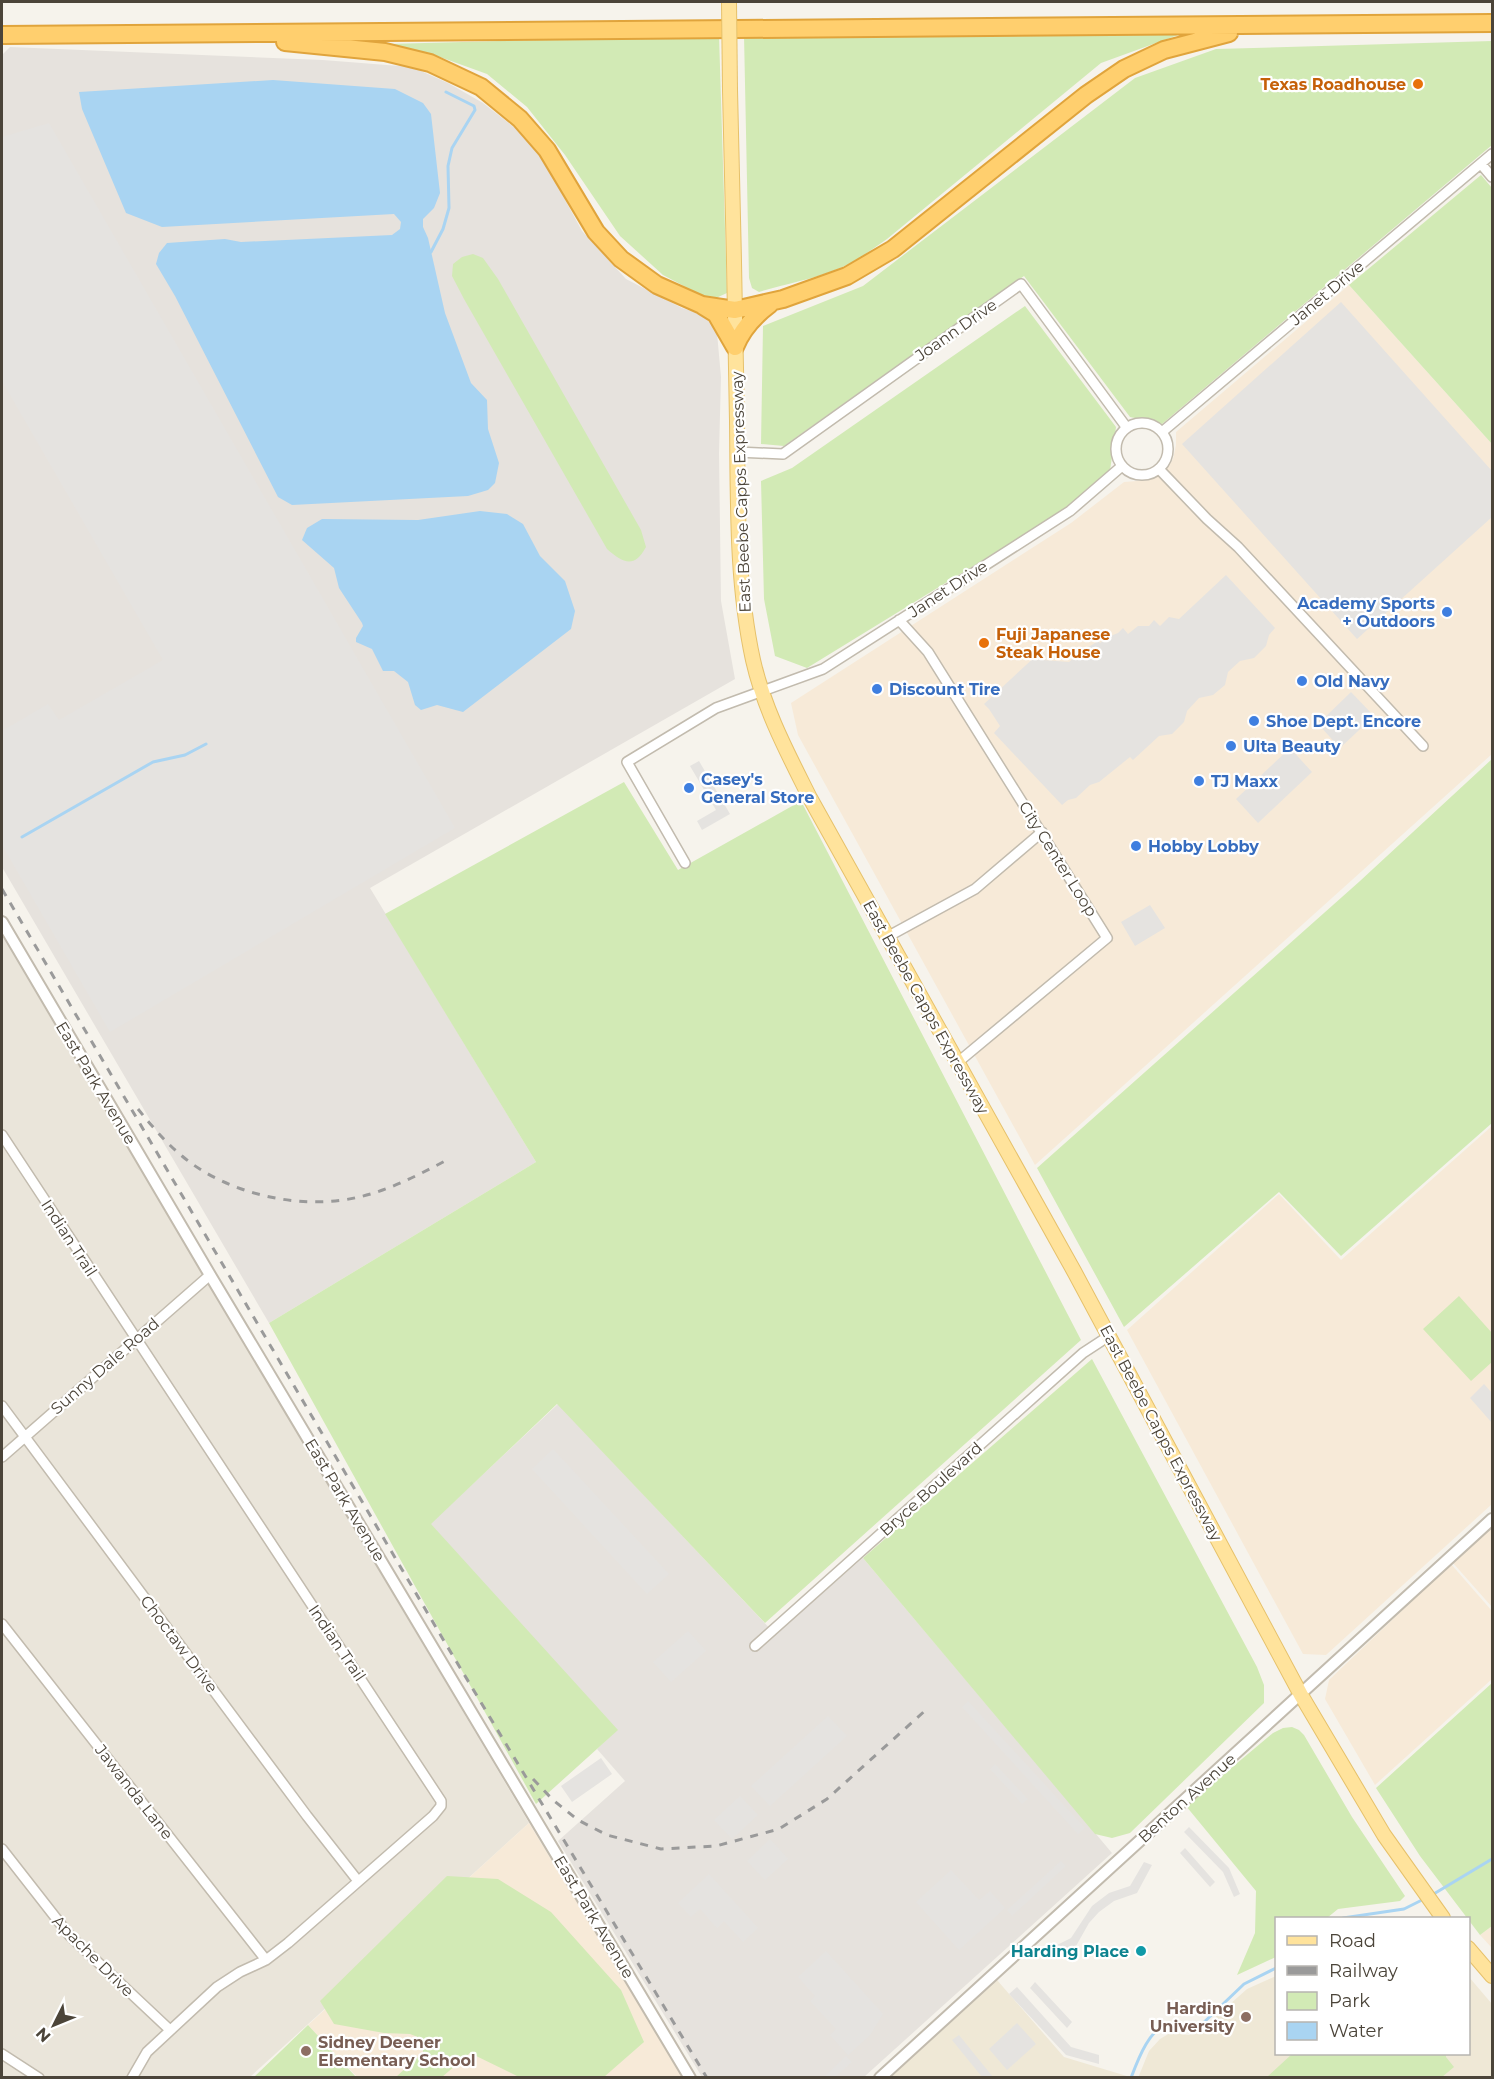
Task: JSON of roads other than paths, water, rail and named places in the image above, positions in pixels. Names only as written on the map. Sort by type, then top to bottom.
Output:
[{"type":"highway","points":[[2,35],[1492,23]]},
{"type":"highway","points":[[702,305],[735,309],[772,302],[848,276],[893,249],[1077,103],[1124,69],[1164,50],[1210,37],[1274,25]]},
{"type":"highway","points":[[200,33],[385,52],[430,63],[481,87],[520,119],[547,150],[596,232],[621,259],[657,285],[717,314],[735,347]]},
{"type":"highway","points":[[735,347],[740,335],[754,317],[772,302]]},
{"type":"main road","name":"East Beebe Capps Expressway","points":[[729,2],[737,452],[744,607],[753,661],[762,692],[784,747],[810,798],[1108,1336],[1301,1695],[1354,1786],[1404,1864],[1441,1916]]},
{"type":"main road","points":[[1470,1950],[1492,1976]]},
{"type":"street","name":"Janet Drive","points":[[1162,432],[1492,154]]},
{"type":"street","points":[[1481,164],[1492,177]]},
{"type":"street","name":"Joann Drive","points":[[737,452],[783,454],[1021,284],[1127,428]]},
{"type":"street","points":[[1139,423],[1148,423],[1162,432],[1167,440],[1168,448],[1167,457],[1159,469],[1148,475],[1139,475],[1130,473],[1122,466],[1116,452],[1116,444],[1119,436],[1127,428],[1139,423]]},
{"type":"street","name":"Janet Drive","points":[[685,863],[627,762],[716,708],[823,669],[1070,511],[1122,466]]},
{"type":"street","points":[[1159,469],[1207,519],[1238,547],[1423,746]]},
{"type":"street","name":"City Center Loop","points":[[899,620],[928,652],[1107,938],[957,1063]]},
{"type":"street","points":[[887,937],[975,890],[1042,832]]},
{"type":"street","name":"East Park Avenue","points":[[2,922],[690,2078]]},
{"type":"street","name":"Indian Trail","points":[[2,1135],[441,1801],[441,1806],[434,1816],[288,1943],[266,1960],[228,1979],[170,2030],[147,2052],[132,2078]]},
{"type":"street","name":"Sunny Dale Road","points":[[2,1457],[210,1275]]},
{"type":"street","name":"Bryce Boulevard","points":[[755,1646],[1083,1353],[1108,1336]]},
{"type":"street","name":"Choctaw Drive","points":[[2,1406],[307,1816],[358,1881]]},
{"type":"street","name":"Benton Avenue","points":[[880,2078],[1492,1519]]},
{"type":"street","name":"Jawanda Lane","points":[[2,1624],[266,1960]]},
{"type":"street","name":"Apache Drive","points":[[2,1849],[70,1936],[170,2030]]},
{"type":"street","points":[[2,2054],[39,2078]]},
{"type":"water","points":[[273,80],[395,89],[423,103],[431,114],[440,193],[434,208],[423,219],[423,227],[428,238],[445,313],[471,383],[487,400],[488,429],[499,463],[495,483],[488,490],[468,496],[292,505],[278,497],[175,296],[156,264],[159,253],[167,243],[225,239],[241,242],[392,235],[400,229],[401,222],[394,214],[162,227],[126,213],[82,109],[79,92]]},
{"type":"water","points":[[480,511],[507,514],[523,524],[540,556],[565,581],[575,611],[571,629],[463,712],[437,705],[421,710],[415,705],[408,682],[394,671],[383,671],[372,649],[356,642],[363,626],[339,588],[334,568],[302,540],[307,528],[322,519],[418,520]]},
{"type":"waterway","points":[[431,252],[443,229],[449,208],[448,166],[452,148],[475,110],[474,106],[446,92]]},
{"type":"waterway","points":[[22,837],[153,762],[185,755],[206,744]]},
{"type":"waterway","points":[[1432,1895],[1492,1859]]},
{"type":"waterway","points":[[1350,1917],[1404,1909],[1424,1899]]},
{"type":"waterway","points":[[1131,2078],[1145,2045],[1156,2031],[1170,2025],[1200,2026],[1244,1984],[1275,1968]]},
{"type":"railway","points":[[2,889],[444,1641],[707,2078]]},
{"type":"railway","points":[[138,1109],[170,1145],[200,1169],[242,1189],[289,1200],[337,1201],[359,1197],[393,1186],[447,1160]]},
{"type":"railway","points":[[533,1779],[553,1800],[578,1820],[607,1835],[661,1849],[716,1846],[779,1829],[827,1799],[928,1708]]},
{"type":"place","name":"Texas Roadhouse","points":[[1418,84]]},
{"type":"place","name":"Academy Sports + Outdoors","points":[[1447,612]]},
{"type":"place","name":"Fuji Japanese Steak House","points":[[984,643]]},
{"type":"place","name":"Old Navy","points":[[1302,681]]},
{"type":"place","name":"Discount Tire","points":[[877,689]]},
{"type":"place","name":"Shoe Dept. Encore","points":[[1254,721]]},
{"type":"place","name":"Ulta Beauty","points":[[1231,746]]},
{"type":"place","name":"TJ Maxx","points":[[1199,781]]},
{"type":"place","name":"Casey's General Store","points":[[689,788]]},
{"type":"place","name":"Hobby Lobby","points":[[1136,846]]},
{"type":"place","name":"Harding Place","points":[[1141,1951]]},
{"type":"place","name":"Harding University","points":[[1246,2017]]},
{"type":"place","name":"Sidney Deener Elementary School","points":[[306,2051]]}]
